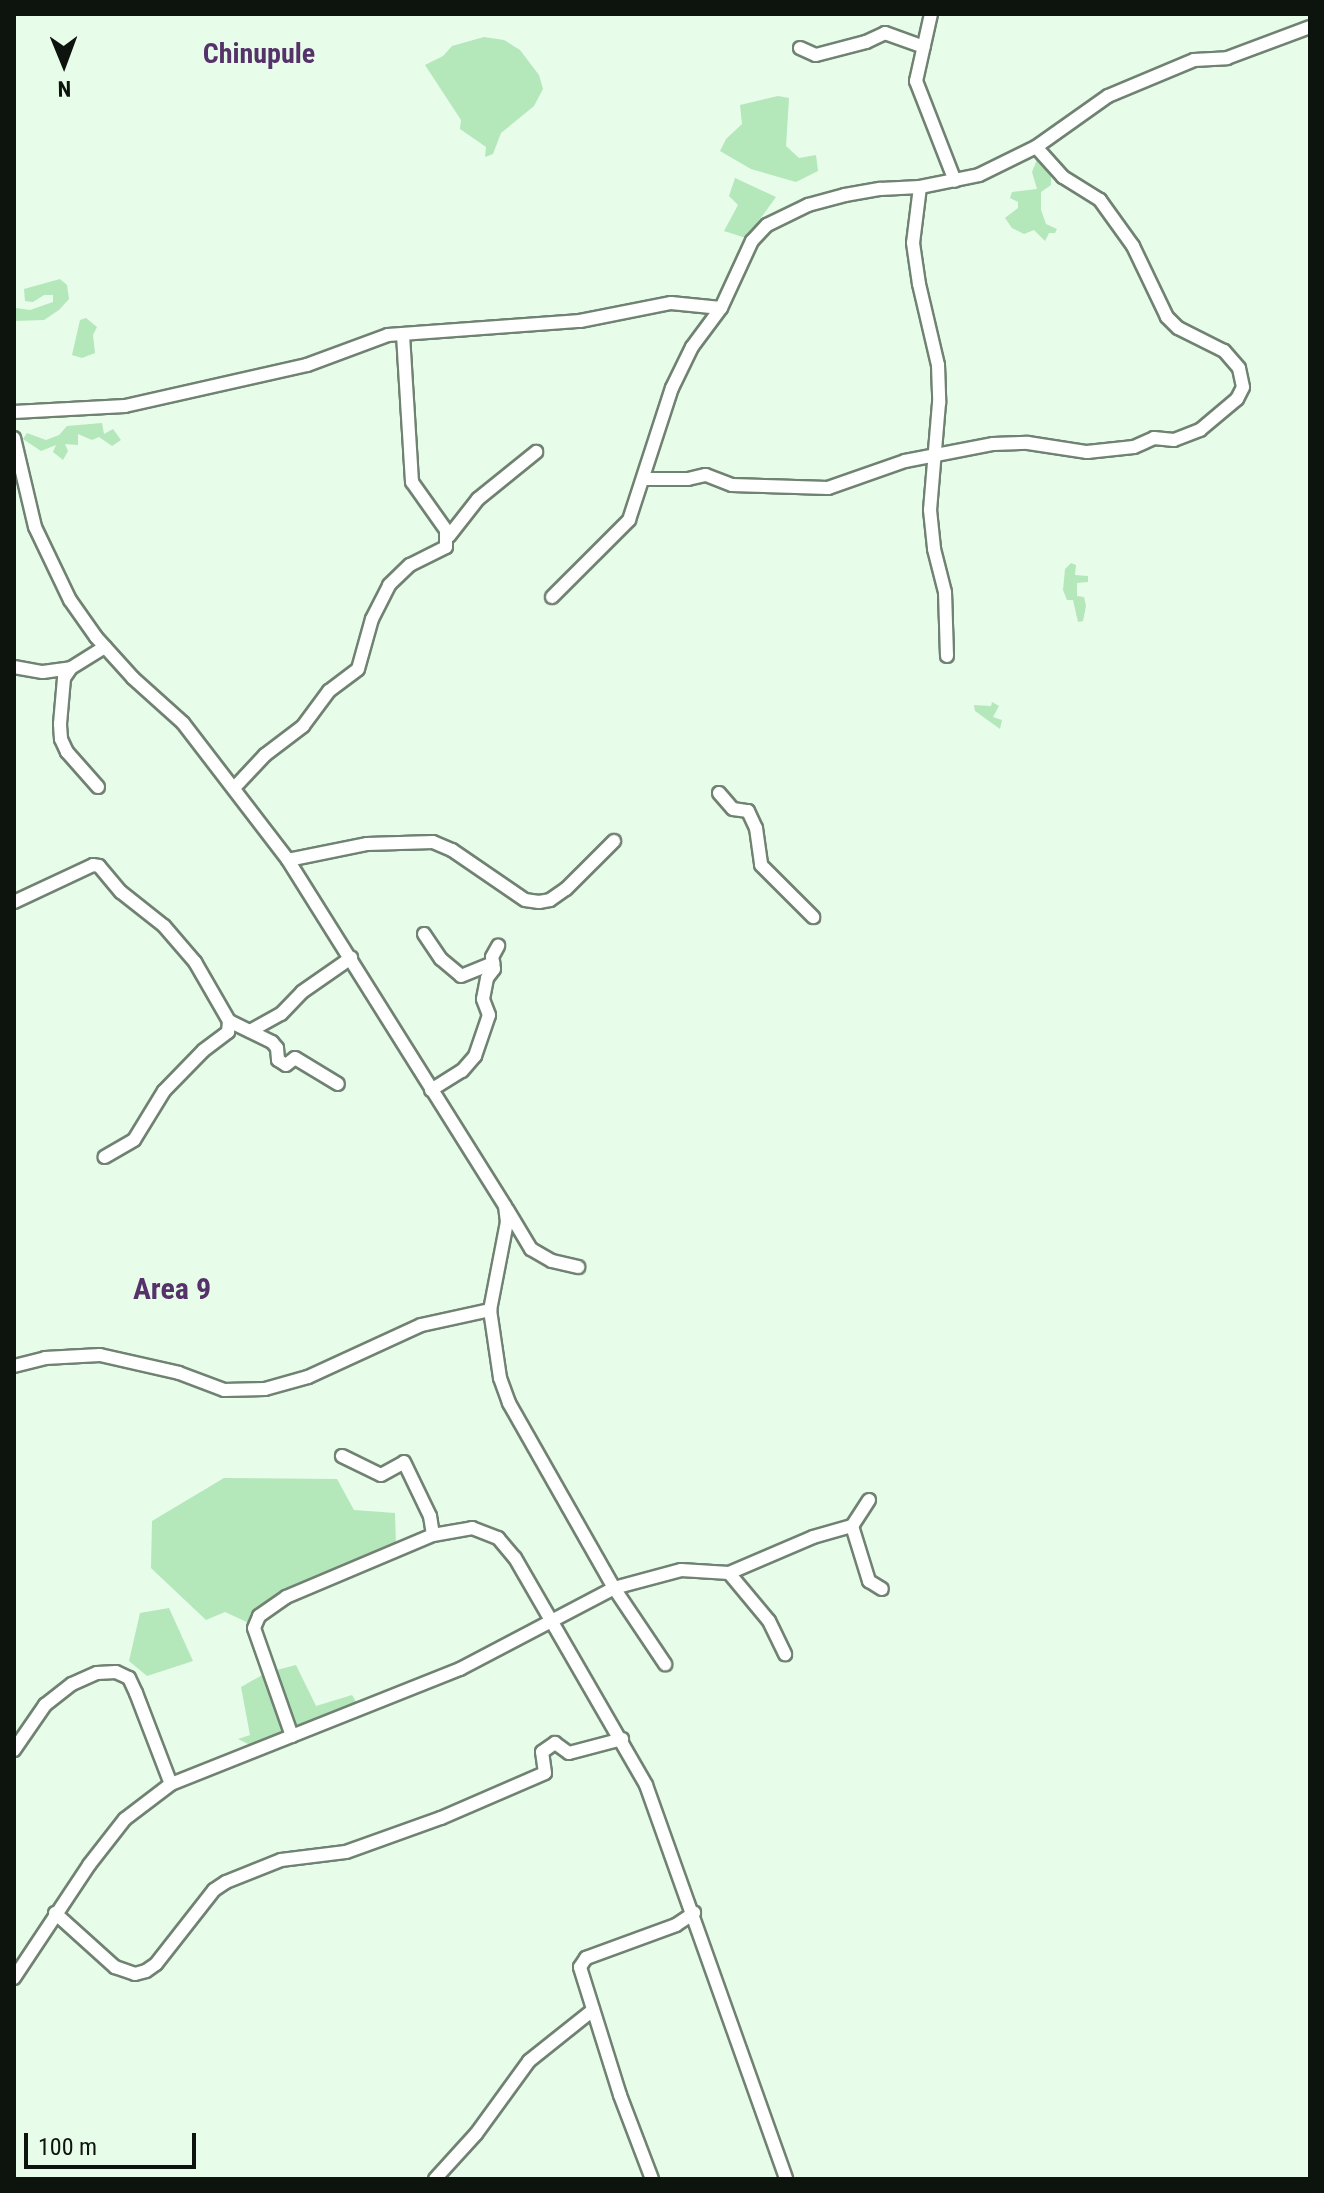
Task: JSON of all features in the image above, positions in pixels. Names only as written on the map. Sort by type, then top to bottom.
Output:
[{"type":"street","points":[[931,14],[916,74],[918,87],[955,181]]},
{"type":"street","points":[[552,597],[629,520],[672,388],[692,347],[721,308],[752,241],[776,219],[808,205],[857,193],[955,181],[997,168],[1036,147],[1096,103],[1121,90],[1194,60],[1227,58],[1310,27]]},
{"type":"street","points":[[800,48],[816,55],[866,42],[885,33],[924,47]]},
{"type":"street","points":[[643,479],[688,479],[706,475],[732,485],[828,488],[905,461],[993,444],[1028,443],[1087,452],[1134,447],[1154,438],[1174,440],[1200,430],[1240,396],[1243,387],[1239,368],[1224,351],[1178,328],[1167,317],[1133,246],[1100,200],[1063,177],[1036,147]]},
{"type":"street","points":[[920,187],[913,243],[938,365],[939,403],[930,510],[934,549],[945,592],[947,656]]},
{"type":"street","points":[[14,412],[125,406],[307,365],[357,345],[403,334],[580,321],[671,303],[721,308]]},
{"type":"street","points":[[403,334],[412,482],[449,536]]},
{"type":"street","points":[[14,438],[35,527],[70,600],[105,647],[183,723],[288,860],[531,1249],[552,1261],[578,1267]]},
{"type":"street","points":[[235,787],[265,755],[303,726],[329,691],[358,669],[372,619],[389,585],[410,565],[446,547],[449,536],[478,499],[536,452]]},
{"type":"street","points":[[98,787],[84,775],[61,739],[64,678],[71,668],[105,647]]},
{"type":"street","points":[[14,667],[43,672],[71,668]]},
{"type":"street","points":[[719,793],[733,809],[748,811],[756,828],[761,865],[813,917]]},
{"type":"street","points":[[288,860],[367,844],[433,842],[452,850],[525,900],[539,902],[550,900],[566,889],[614,841]]},
{"type":"street","points":[[14,902],[93,865],[99,866],[121,892],[164,926],[195,962],[229,1021],[272,1042],[277,1048],[278,1060],[286,1065],[295,1058],[338,1084]]},
{"type":"street","points":[[424,934],[441,959],[461,976],[493,963]]},
{"type":"street","points":[[431,1090],[462,1071],[475,1056],[489,1015],[483,999],[492,957],[498,946]]},
{"type":"street","points":[[250,1031],[281,1014],[302,992],[351,958]]},
{"type":"street","points":[[104,1157],[134,1140],[153,1105],[203,1051],[228,1032],[229,1021]]},
{"type":"street","points":[[505,1206],[507,1222],[490,1310],[500,1378],[509,1403],[614,1588],[665,1664]]},
{"type":"street","points":[[14,1366],[45,1358],[100,1355],[179,1373],[224,1390],[265,1389],[308,1377],[421,1325],[490,1310]]},
{"type":"street","points":[[342,1456],[381,1475],[404,1462],[430,1516],[433,1535]]},
{"type":"street","points":[[14,1978],[18,1962],[125,1819],[171,1784],[460,1669],[614,1588],[681,1570],[729,1573],[813,1537],[852,1526],[869,1500]]},
{"type":"street","points":[[852,1526],[869,1581],[882,1589]]},
{"type":"street","points":[[292,1736],[254,1628],[259,1616],[286,1597],[433,1535],[459,1528],[492,1533],[515,1558],[622,1739],[652,1798],[786,2179]]},
{"type":"street","points":[[729,1573],[769,1621],[785,1654]]},
{"type":"street","points":[[14,1750],[54,1698],[84,1679],[116,1672],[129,1678],[171,1784]]},
{"type":"street","points":[[55,1913],[115,1967],[135,1974],[146,1971],[156,1964],[214,1890],[226,1882],[281,1860],[346,1852],[441,1818],[545,1773],[542,1752],[555,1743],[569,1753],[622,1739]]},
{"type":"street","points":[[652,2179],[593,2010],[594,2003],[580,1972],[586,1958],[676,1925],[694,1913]]},
{"type":"street","points":[[435,2179],[476,2134],[529,2061],[593,2010]]},
{"type":"green space","points":[[484,37],[504,40],[520,50],[539,75],[543,89],[534,106],[501,133],[493,154],[485,157],[486,147],[460,129],[461,120],[425,65],[443,56],[452,46]]},
{"type":"green space","points":[[778,96],[789,98],[786,146],[799,158],[816,155],[818,171],[796,182],[751,169],[720,151],[726,139],[742,124],[740,105]]},
{"type":"green space","points":[[1038,157],[1049,166],[1051,175],[1051,185],[1041,192],[1041,210],[1046,224],[1057,229],[1055,233],[1049,233],[1045,241],[1034,230],[1024,234],[1012,228],[1005,218],[1018,208],[1018,202],[1010,198],[1012,192],[1037,189],[1032,172]]},
{"type":"green space","points":[[735,178],[776,197],[746,238],[724,231],[738,205],[729,196]]},
{"type":"green space","points":[[60,279],[67,285],[69,299],[59,310],[44,320],[14,321],[16,308],[30,310],[53,302],[53,295],[44,295],[33,302],[25,301],[24,289]]},
{"type":"green space","points":[[86,318],[97,327],[93,335],[95,353],[82,358],[72,355],[80,320]]},
{"type":"green space","points":[[102,423],[104,434],[113,429],[121,440],[112,446],[99,437],[92,440],[78,434],[78,445],[65,444],[68,451],[63,460],[53,452],[56,445],[41,451],[23,439],[27,433],[46,440],[59,435],[67,426]]},
{"type":"green space","points":[[1071,563],[1076,565],[1075,575],[1088,576],[1088,582],[1077,583],[1077,596],[1084,597],[1086,606],[1083,621],[1078,622],[1073,600],[1067,600],[1063,590],[1065,569]]},
{"type":"green space","points":[[992,702],[999,706],[993,717],[1002,720],[1000,729],[975,711],[974,705],[991,706]]},
{"type":"green space","points":[[224,1478],[337,1479],[354,1510],[395,1513],[396,1546],[283,1593],[249,1623],[225,1612],[206,1620],[151,1568],[152,1521]]},
{"type":"green space","points":[[169,1608],[193,1661],[147,1676],[129,1661],[140,1613]]},
{"type":"green space","points":[[296,1665],[316,1706],[352,1695],[358,1705],[295,1729],[273,1671]]},
{"type":"green space","points":[[264,1674],[286,1733],[252,1746],[238,1739],[250,1735],[241,1687]]},
{"type":"district","name":"Chinupule","points":[[259,54]]},
{"type":"district","name":"Area 9","points":[[172,1289]]}]
